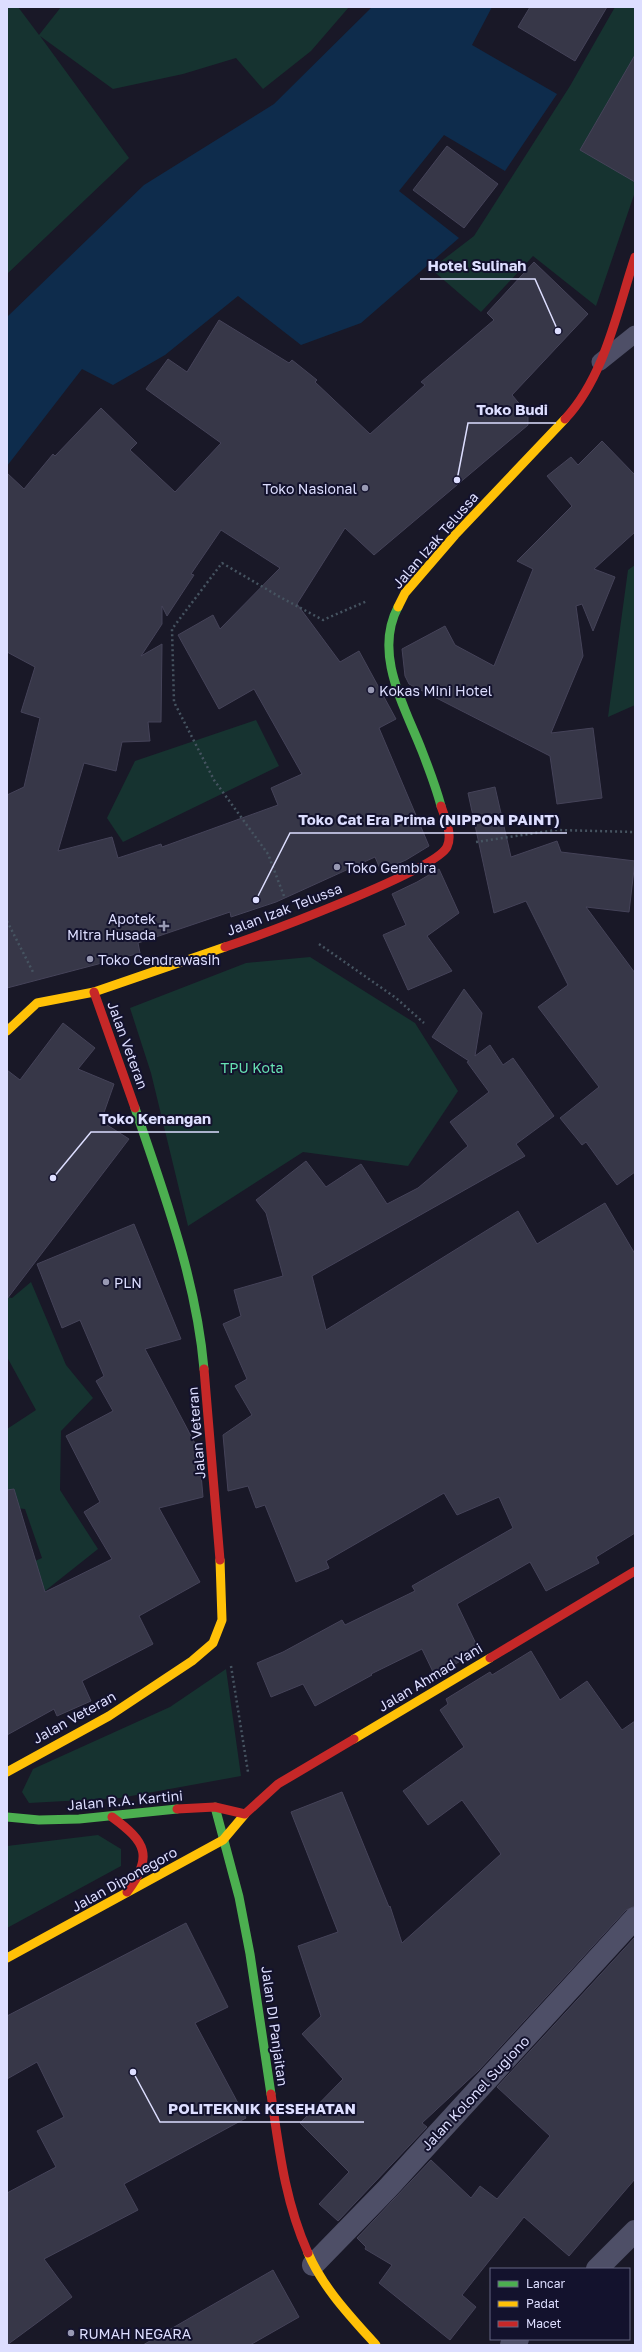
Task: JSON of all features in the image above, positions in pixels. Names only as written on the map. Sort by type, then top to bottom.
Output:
[{"type":"main road","name":"Jalan Izak Telussa","points":[[37,1003],[94,992],[292,924],[412,871],[438,856],[447,847],[449,834],[440,802],[423,752],[395,689],[390,667],[390,626],[405,593],[455,535],[525,463],[576,407],[600,362],[635,257]]},
{"type":"main road","name":"Jalan Veteran","points":[[7,1772],[109,1716],[192,1661],[213,1643],[220,1627],[223,1611],[218,1523],[203,1356],[194,1295],[178,1235],[117,1053],[94,992]]},
{"type":"main road","points":[[7,1031],[37,1003]]},
{"type":"main road","name":"Jalan Ahmad Yani","points":[[245,1814],[278,1784],[635,1571]]},
{"type":"main road","name":"Jalan R.A. Kartini","points":[[7,1817],[39,1820],[112,1817],[169,1809],[215,1807],[245,1814]]},
{"type":"main road","name":"Jalan DI Panjaitan","points":[[215,1807],[239,1897],[250,1954],[282,2171],[295,2224],[313,2265],[343,2308],[376,2345]]},
{"type":"main road","name":"Jalan Diponegoro","points":[[7,1958],[223,1840],[245,1814]]},
{"type":"main road","points":[[112,1817],[131,1830],[140,1840],[144,1851],[145,1861],[142,1872],[126,1894]]},
{"type":"street","name":"Jalan Kolonel Sugiono","points":[[313,2265],[387,2189],[635,1918]]},
{"type":"street","points":[[598,2268],[635,2231]]},
{"type":"lane","points":[[600,362],[635,334]]},
{"type":"path","points":[[405,593],[369,600],[323,620],[222,563],[172,629],[174,702],[214,780],[268,854],[292,924],[396,998],[424,1023]]},
{"type":"path","points":[[447,847],[556,830],[635,832]]},
{"type":"path","points":[[7,921],[27,958],[39,986],[37,1003]]},
{"type":"path","points":[[213,1643],[232,1668],[248,1771],[265,1795]]},
{"type":"green space","points":[[7,7],[18,7],[39,35],[61,7],[349,7],[311,51],[263,89],[236,58],[183,74],[113,89],[40,36],[129,158],[7,274]]},
{"type":"green space","points":[[615,7],[635,7],[635,192],[596,306],[533,256],[481,312],[431,269],[474,236],[570,86]]},
{"type":"green space","points":[[635,565],[635,705],[608,717],[628,570]]},
{"type":"green space","points":[[256,720],[279,766],[123,842],[107,818],[135,761]]},
{"type":"green space","name":"TPU Kota","points":[[310,957],[415,1023],[458,1091],[408,1166],[303,1152],[188,1226],[151,1073],[130,1008],[246,963]]},
{"type":"green space","points":[[31,1282],[66,1365],[93,1398],[61,1431],[60,1490],[98,1549],[40,1595],[7,1573],[42,1558],[25,1509],[7,1507],[7,1429],[36,1410],[7,1357],[7,1297],[12,1298]]},
{"type":"green space","points":[[226,1669],[241,1776],[120,1798],[29,1803],[22,1792],[33,1769],[170,1707]]},
{"type":"green space","points":[[98,1835],[121,1849],[121,1866],[7,1928],[7,1846]]},
{"type":"water","points":[[372,7],[492,7],[472,45],[557,94],[505,171],[444,135],[399,191],[459,238],[361,323],[301,345],[238,296],[165,355],[113,385],[82,369],[7,466],[7,317],[144,185],[274,104]]},
{"type":"building","points":[[530,7],[607,7],[575,61],[518,27]]},
{"type":"building","points":[[635,55],[635,182],[580,150]]},
{"type":"building","points":[[447,146],[498,184],[464,228],[413,190]]},
{"type":"building","points":[[534,262],[588,314],[512,395],[528,414],[528,425],[374,555],[345,528],[297,604],[340,662],[359,651],[396,719],[379,728],[429,846],[406,860],[381,871],[375,857],[276,902],[231,917],[230,912],[138,943],[140,953],[7,988],[7,795],[24,787],[40,718],[21,712],[35,667],[7,652],[7,473],[24,489],[53,454],[55,456],[101,408],[137,443],[130,450],[175,492],[221,443],[146,389],[168,359],[187,372],[219,320],[289,363],[292,360],[317,380],[315,382],[370,434],[425,385],[421,382],[494,320],[487,313]],"holes":[[[221,530],[280,568],[220,629],[213,615],[178,635],[219,709],[254,689],[302,774],[271,788],[278,805],[162,847],[161,844],[118,858],[112,837],[58,851],[84,763],[116,771],[122,742],[150,741],[148,722],[161,722],[162,644],[141,656],[162,624],[162,606],[167,616],[194,575],[191,574]]]},
{"type":"building","points":[[602,441],[635,475],[635,532],[594,569],[615,577],[593,631],[582,604],[576,606],[583,656],[551,733],[593,728],[602,798],[557,804],[550,756],[409,684],[405,676],[402,649],[445,626],[455,645],[494,666],[533,569],[517,561],[572,506],[547,476],[571,457],[578,465]]},
{"type":"building","points":[[495,787],[511,857],[557,841],[561,852],[635,861],[629,912],[586,907],[635,973],[635,1172],[617,1185],[586,1142],[582,1145],[560,1118],[599,1087],[538,1007],[568,985],[526,901],[494,913],[468,793]]},
{"type":"building","points":[[439,869],[459,913],[427,936],[452,971],[408,990],[383,935],[406,925],[392,894]]},
{"type":"building","points":[[464,989],[482,1013],[475,1056],[490,1045],[503,1065],[513,1058],[554,1116],[516,1144],[525,1156],[312,1276],[326,1330],[518,1211],[537,1244],[605,1203],[635,1254],[635,1533],[596,1557],[599,1563],[546,1591],[530,1562],[457,1604],[479,1650],[435,1676],[422,1649],[371,1674],[372,1675],[315,1706],[303,1684],[271,1697],[257,1663],[283,1652],[342,1620],[345,1625],[415,1591],[412,1586],[513,1528],[499,1497],[457,1515],[444,1493],[326,1561],[329,1568],[296,1582],[265,1505],[256,1508],[248,1486],[228,1491],[223,1435],[252,1415],[235,1386],[247,1379],[223,1324],[241,1316],[234,1290],[283,1276],[266,1213],[256,1200],[306,1161],[326,1187],[361,1164],[387,1204],[418,1188],[468,1146],[450,1122],[489,1092],[467,1062],[469,1061],[432,1037]]},
{"type":"building","points":[[63,1023],[95,1048],[78,1069],[114,1084],[101,1121],[129,1139],[7,1299],[7,1070],[20,1080]]},
{"type":"building","points":[[134,1224],[181,1339],[145,1349],[199,1451],[203,1497],[159,1508],[200,1582],[139,1616],[153,1644],[82,1681],[91,1701],[57,1716],[54,1709],[7,1735],[7,1490],[14,1489],[45,1592],[112,1559],[84,1512],[100,1502],[66,1436],[113,1411],[96,1381],[104,1376],[80,1320],[62,1328],[37,1264]]},
{"type":"building","points":[[531,1651],[560,1700],[587,1681],[622,1730],[635,1721],[635,1906],[626,1910],[479,2070],[422,2123],[427,2127],[338,2221],[319,2204],[349,2172],[300,2123],[343,2079],[302,2034],[321,2016],[298,1946],[338,1932],[291,1812],[342,1792],[389,1907],[390,1906],[402,1943],[501,1854],[462,1800],[428,1825],[403,1791],[464,1747],[440,1710],[448,1704],[446,1699],[490,1672],[492,1675]]},
{"type":"building","points":[[186,1923],[228,2007],[195,2023],[246,2118],[124,2184],[138,2210],[44,2259],[72,2297],[7,2345],[7,2193],[56,2167],[37,2131],[64,2117],[37,2062],[7,2079],[7,2016]]},
{"type":"building","points":[[635,1937],[635,2179],[569,2256],[524,2217],[462,2295],[476,2307],[450,2340],[379,2283],[392,2265],[365,2249],[366,2247],[357,2238],[431,2160],[471,2198],[480,2186],[497,2199],[550,2136],[497,2087]]},
{"type":"building","points":[[273,2270],[299,2317],[250,2345],[143,2345]]},
{"type":"traffic: fast","points":[[398,607],[391,625],[389,643],[390,662],[400,698],[435,785],[441,806]]},
{"type":"traffic: fast","points":[[135,1108],[167,1204],[186,1269],[200,1335],[204,1369]]},
{"type":"traffic: fast","points":[[215,1807],[239,1897],[250,1954],[271,2094]]},
{"type":"traffic: fast","points":[[7,1817],[39,1820],[79,1819],[177,1809]]},
{"type":"traffic: slow","points":[[398,607],[405,593],[455,535],[565,419]]},
{"type":"traffic: slow","points":[[7,1031],[37,1003],[94,992],[225,947]]},
{"type":"traffic: slow","points":[[7,1772],[109,1716],[192,1661],[213,1643],[222,1620],[220,1560]]},
{"type":"traffic: slow","points":[[354,1739],[490,1658]]},
{"type":"traffic: slow","points":[[7,1958],[223,1840],[245,1814]]},
{"type":"traffic: slow","points":[[308,2253],[321,2278],[347,2313],[376,2345]]},
{"type":"traffic: jam","points":[[565,419],[579,402],[600,363],[635,257]]},
{"type":"traffic: jam","points":[[225,947],[344,902],[412,871],[435,858],[447,847],[449,842],[448,826],[441,806]]},
{"type":"traffic: jam","points":[[94,992],[135,1108]]},
{"type":"traffic: jam","points":[[204,1369],[220,1560]]},
{"type":"traffic: jam","points":[[490,1658],[635,1571]]},
{"type":"traffic: jam","points":[[177,1809],[215,1807],[245,1814],[278,1784],[354,1739]]},
{"type":"traffic: jam","points":[[112,1817],[132,1834],[139,1842],[142,1850],[143,1859],[141,1869],[127,1892]]},
{"type":"traffic: jam","points":[[271,2094],[280,2155],[288,2195],[300,2234],[308,2253]]},
{"type":"place","name":"Hotel Sulinah","points":[[558,331]]},
{"type":"place","name":"Toko Budi","points":[[457,480]]},
{"type":"place","name":"Toko Nasional","points":[[365,488]]},
{"type":"place","name":"Kokas Mini Hotel","points":[[371,690]]},
{"type":"place","name":"Toko Gembira","points":[[337,867]]},
{"type":"place","name":"Toko Cat Era Prima (NIPPON PAINT)","points":[[256,900]]},
{"type":"place","name":"Apotek Mitra Husada","points":[[164,926]]},
{"type":"place","name":"Toko Cendrawasih","points":[[90,959]]},
{"type":"place","name":"Toko Kenangan","points":[[53,1178]]},
{"type":"place","name":"PLN","points":[[106,1282]]},
{"type":"place","name":"POLITEKNIK KESEHATAN","points":[[133,2072]]},
{"type":"place","name":"RUMAH NEGARA","points":[[71,2333]]}]
